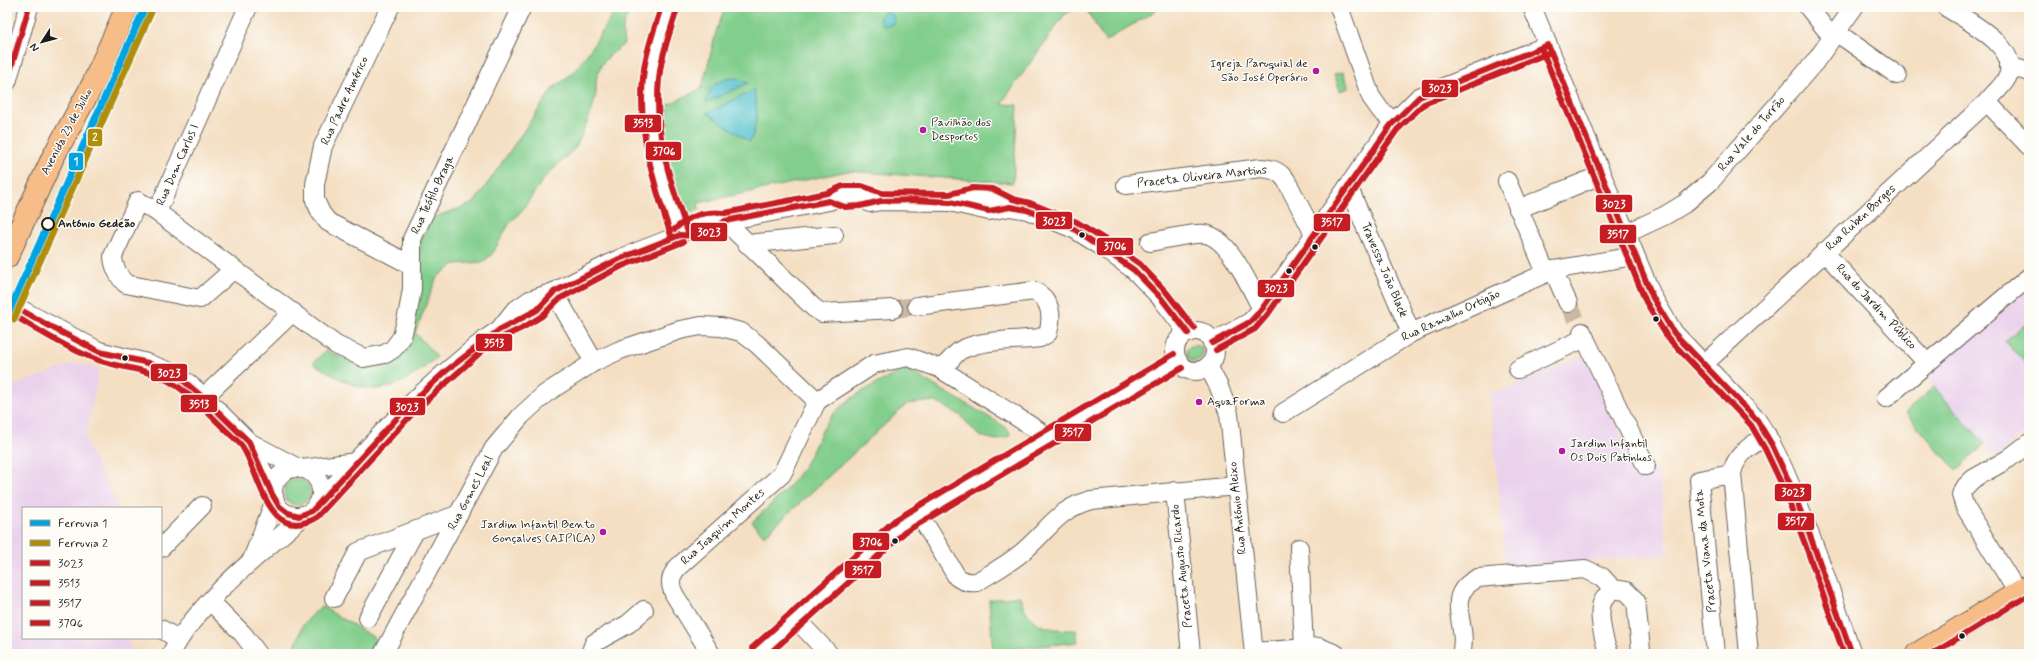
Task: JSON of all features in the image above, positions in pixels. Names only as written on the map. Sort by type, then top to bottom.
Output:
[{"type":"main road","name":"Avenida 23 de Julho","points":[[7,257],[52,157],[93,84],[126,7]]},
{"type":"main road","points":[[1917,654],[2024,590]]},
{"type":"street","points":[[7,82],[29,7]]},
{"type":"street","name":"Rua Dom Carlos I","points":[[248,7],[157,212],[293,312]]},
{"type":"street","name":"Rua Padre Américo","points":[[390,7],[322,146],[315,184],[315,200],[321,213],[328,222],[410,265]]},
{"type":"street","name":"Rua Teófilo Braga","points":[[293,312],[326,338],[364,358],[385,354],[394,349],[402,336],[412,289],[410,265],[412,239],[522,7]]},
{"type":"street","points":[[669,7],[652,69],[650,122],[659,174],[680,235]]},
{"type":"street","points":[[1339,7],[1371,97],[1381,111],[1394,121]]},
{"type":"street","points":[[1532,7],[1643,278],[1663,315],[1674,333],[1757,420],[1767,435],[1786,472],[1823,569],[1852,653]]},
{"type":"street","points":[[1808,7],[1834,35],[1897,74]]},
{"type":"street","name":"Rua Vale do Torrão","points":[[1625,234],[1664,216],[1684,204],[1710,182],[1815,62],[1854,7]]},
{"type":"street","points":[[1946,7],[1998,42],[2006,54],[2009,66],[2029,72]]},
{"type":"street","points":[[1212,343],[1250,322],[1262,309],[1394,121],[1419,97],[1548,45]]},
{"type":"street","name":"Rua Ruben Borges","points":[[1703,365],[1987,102],[2007,78],[2009,66]]},
{"type":"street","points":[[1987,102],[2029,146]]},
{"type":"street","name":"Praceta Oliveira Martins","points":[[1126,185],[1261,168],[1271,169],[1280,172],[1286,180],[1314,234]]},
{"type":"street","points":[[1518,209],[1601,175]]},
{"type":"street","points":[[1507,181],[1518,209],[1550,272],[1568,303]]},
{"type":"street","name":"Travessa João Black","points":[[1348,186],[1411,333]]},
{"type":"street","points":[[162,630],[174,647],[210,601],[252,560],[311,510],[414,400],[446,371],[499,330],[514,311],[530,300],[554,292],[620,259],[680,235],[694,236],[713,231],[725,221],[829,200],[845,207],[860,206],[881,201],[950,202],[989,211],[1010,207],[1028,210],[1062,224],[1102,246],[1134,270],[1161,298],[1188,333]]},
{"type":"street","points":[[157,212],[138,201],[113,256],[113,262],[124,283],[200,299],[234,269]]},
{"type":"street","points":[[725,221],[814,308],[822,313],[893,309]]},
{"type":"street","points":[[1150,242],[1204,234],[1217,238],[1228,249],[1262,309]]},
{"type":"street","points":[[747,244],[834,235]]},
{"type":"street","name":"Rua do Jardim Público","points":[[1824,252],[1927,363]]},
{"type":"street","name":"Rua Ramalho Ortigão","points":[[1283,413],[1411,333],[1550,272],[1634,256]]},
{"type":"street","points":[[1886,398],[2029,277]]},
{"type":"street","points":[[554,292],[594,362]]},
{"type":"street","points":[[917,306],[1034,292],[1042,295],[1048,304],[1051,324],[1048,333],[1040,338],[974,344],[959,351],[951,362],[939,368]]},
{"type":"street","points":[[7,302],[99,351],[148,363],[168,371],[188,383],[249,442],[313,474],[318,481],[321,493],[311,510],[297,516],[285,513],[279,507],[249,442]]},
{"type":"street","points":[[204,397],[293,312]]},
{"type":"street","name":"Rua Gomes Leal","points":[[383,654],[494,448],[521,416],[545,394],[594,362],[620,350],[680,330],[701,326],[721,327],[741,332],[816,401]]},
{"type":"street","points":[[1193,332],[1204,334],[1212,343],[1214,351],[1213,359],[1208,366],[1196,371],[1182,367],[1178,361],[1175,348],[1182,336],[1193,332]]},
{"type":"street","points":[[1518,369],[1584,335],[1646,466]]},
{"type":"street","points":[[816,401],[874,364],[908,358],[939,368],[1050,438]]},
{"type":"street","points":[[757,654],[884,539],[919,514],[1178,361]]},
{"type":"street","name":"Rua António Aleixo","points":[[1208,366],[1219,387],[1229,414],[1254,653]]},
{"type":"street","name":"Rua Joaquim Montes","points":[[710,654],[674,594],[670,586],[671,578],[678,567],[782,474],[816,401]]},
{"type":"street","points":[[1749,654],[1732,474],[1733,463],[1739,455],[1767,435]]},
{"type":"street","points":[[2024,590],[1965,507],[1961,495],[1963,489],[1973,479],[2008,459],[2029,443]]},
{"type":"street","points":[[252,560],[274,498],[275,483],[279,476],[290,470],[300,468],[356,462]]},
{"type":"street","name":"Praceta Viana da Mota","points":[[1716,654],[1699,480],[1732,474]]},
{"type":"street","name":"Praceta Augusto Ricardo","points":[[1191,654],[1175,491],[1236,486]]},
{"type":"street","points":[[919,514],[957,577],[964,582],[971,583],[977,582],[1025,550],[1064,511],[1076,504],[1091,500],[1175,491]]},
{"type":"street","points":[[162,547],[202,506]]},
{"type":"street","points":[[334,598],[358,552],[459,514]]},
{"type":"street","points":[[368,618],[414,531]]},
{"type":"street","points":[[1299,548],[1304,647]]},
{"type":"street","points":[[1461,654],[1464,645],[1459,608],[1460,592],[1467,584],[1478,578],[1585,569],[1602,576],[1613,589],[1626,591],[1636,601],[1640,653]]},
{"type":"street","points":[[1610,654],[1605,645],[1600,608],[1604,599],[1613,589]]},
{"type":"street","points":[[210,601],[243,634],[258,654]]},
{"type":"street","points":[[590,654],[594,642],[628,624],[644,610]]},
{"type":"street","points":[[796,619],[829,654]]},
{"type":"street","points":[[1254,653],[1304,647],[1319,647],[1336,654]]},
{"type":"shaded area","points":[[2029,286],[2029,428],[1996,457],[1925,377],[2011,304],[2014,299]]},
{"type":"shaded area","name":"Jardim Infantil Os Dois Patinhos","points":[[1584,355],[1641,477],[1658,469],[1668,555],[1506,566],[1489,392],[1503,391]]},
{"type":"shaded area","points":[[76,363],[99,369],[85,442],[118,507],[22,507],[22,639],[127,639],[135,654],[7,654],[7,388]]},
{"type":"green space","points":[[607,7],[634,7],[624,24],[624,44],[610,55],[601,65],[596,80],[596,93],[592,111],[576,147],[543,179],[524,208],[509,224],[492,254],[483,262],[455,264],[437,277],[415,333],[437,357],[404,381],[390,387],[376,389],[363,387],[348,382],[313,363],[326,350],[349,361],[367,366],[385,366],[392,363],[402,353],[408,340],[421,241],[432,218],[474,203],[554,87],[571,74],[587,55],[612,15],[605,10]]},
{"type":"green space","points":[[725,7],[1079,7],[1065,14],[1001,104],[1018,105],[1013,183],[848,171],[698,203],[699,210],[686,214],[675,190],[667,163],[660,109],[702,88],[716,32]]},
{"type":"green space","points":[[1085,7],[1162,7],[1105,41]]},
{"type":"green space","points":[[1343,72],[1349,88],[1340,91],[1334,74]]},
{"type":"green space","points":[[2029,321],[2029,367],[2005,341]]},
{"type":"green space","points":[[1195,345],[1202,350],[1203,353],[1198,360],[1195,361],[1188,356],[1187,353],[1192,346]]},
{"type":"green space","points":[[906,369],[1001,424],[1009,431],[1010,436],[997,440],[979,436],[960,415],[934,401],[907,404],[764,536],[752,522],[782,493],[802,470],[823,428],[831,416],[852,398]]},
{"type":"green space","points":[[1934,387],[1985,444],[1956,470],[1905,413]]},
{"type":"green space","points":[[297,479],[306,483],[310,492],[306,501],[297,505],[288,501],[284,492],[288,483]]},
{"type":"green space","points":[[1020,596],[1028,614],[1040,625],[1056,629],[1076,630],[1078,642],[993,651],[989,600]]},
{"type":"green space","points":[[321,606],[375,638],[376,643],[370,654],[289,654],[289,647],[295,647],[303,625]]},
{"type":"water","points":[[884,12],[890,12],[894,16],[894,22],[890,26],[884,26],[880,22],[880,16]]},
{"type":"water","points":[[736,78],[748,83],[706,103],[710,92],[716,84],[724,80]]},
{"type":"water","points":[[754,90],[756,104],[755,129],[750,142],[707,113]]},
{"type":"tunnel","points":[[1568,303],[1582,332]]},
{"type":"tunnel","points":[[893,309],[917,306]]},
{"type":"rail line","name":"1","points":[[7,316],[145,7]]},
{"type":"rail line","name":"2","points":[[14,319],[152,10]]},
{"type":"transit line","name":"3023","points":[[7,82],[29,7]]},
{"type":"transit line","name":"3513","points":[[661,7],[645,61],[642,91],[642,112],[648,155],[658,197],[672,238]]},
{"type":"transit line","name":"3706","points":[[677,9],[661,63],[658,92],[658,112],[664,153],[674,193],[688,232]]},
{"type":"transit line","name":"3023","points":[[1548,45],[1653,298],[1674,333],[1757,420],[1772,445],[1790,484],[1812,541],[1852,654]]},
{"type":"transit line","name":"3023","points":[[1212,343],[1250,322],[1262,309],[1391,125],[1419,97],[1548,45]]},
{"type":"transit line","name":"3517","points":[[1541,48],[1646,302],[1668,338],[1751,425],[1765,449],[1783,487],[1805,544],[1844,654]]},
{"type":"transit line","name":"3517","points":[[1216,350],[1255,329],[1268,314],[1397,130],[1424,104],[1551,52]]},
{"type":"transit line","name":"3706","points":[[675,229],[686,220],[704,213],[725,213],[827,193],[843,186],[862,186],[882,193],[949,194],[973,188],[993,189],[1013,199],[1030,203],[1077,222],[1106,240],[1140,264],[1167,293],[1194,328]]},
{"type":"transit line","name":"3023","points":[[7,302],[100,352],[148,363],[180,378],[206,400],[249,442],[272,494],[279,506],[288,513],[299,516],[312,511],[409,405],[446,371],[499,330],[537,310],[554,292],[619,259],[680,235],[694,236],[713,231],[725,221],[829,201],[845,207],[860,206],[881,201],[915,200],[950,202],[989,211],[1010,207],[1027,210],[1074,229],[1134,270],[1161,298],[1188,333]]},
{"type":"transit line","name":"3513","points":[[7,311],[74,350],[106,363],[157,375],[174,384],[200,405],[242,446],[268,503],[276,515],[287,522],[300,524],[317,517],[415,411],[482,351],[503,337],[542,316],[559,299],[622,266],[683,242]]},
{"type":"transit line","name":"3706","points":[[752,648],[895,520],[1174,354]]},
{"type":"transit line","name":"3517","points":[[769,654],[905,532],[1182,368]]},
{"type":"transit line","name":"3517","points":[[1932,654],[2029,595]]},
{"type":"place","name":"Igreja Paroquial de São José Operário","points":[[1316,71]]},
{"type":"place","name":"Pavilhão dos Desportos","points":[[923,130]]},
{"type":"place","name":"António Gedeão","points":[[48,224]]},
{"type":"place","name":"AquaForma","points":[[1199,402]]},
{"type":"place","name":"Jardim Infantil Os Dois Patinhos","points":[[1562,451]]},
{"type":"place","name":"Jardim Infantil Bento Gonçalves (AIPICA)","points":[[603,532]]}]
